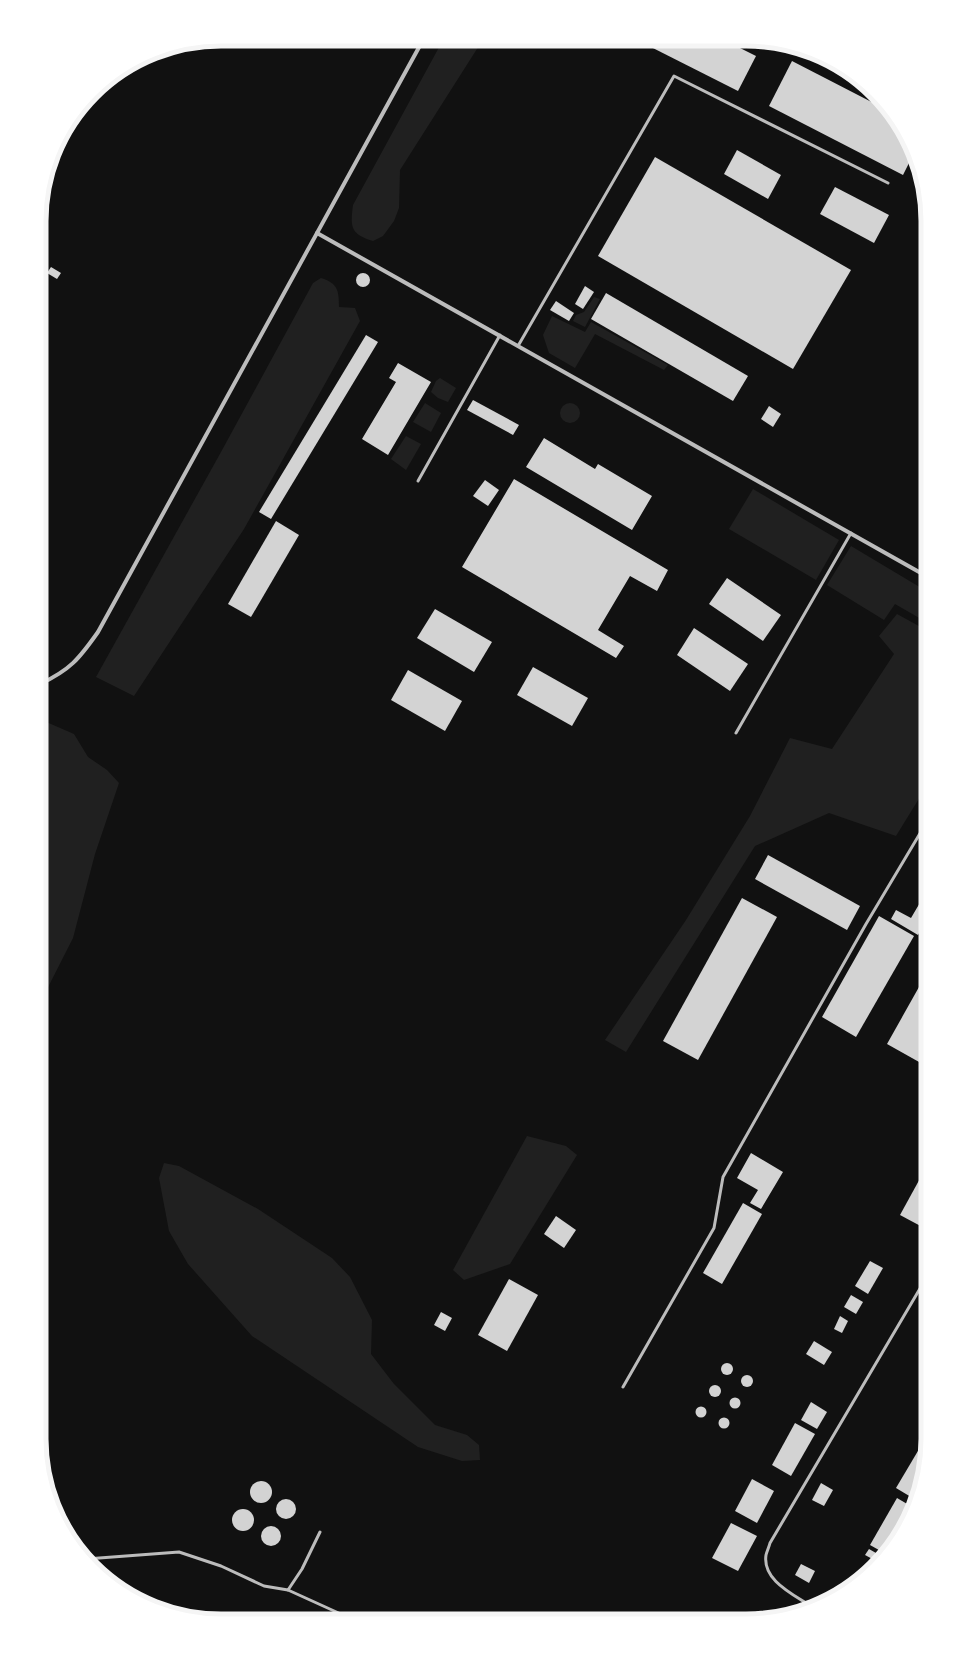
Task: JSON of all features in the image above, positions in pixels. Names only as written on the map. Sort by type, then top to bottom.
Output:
[{"type":"street","points":[[46,681],[55,677],[74,663],[98,632],[420,46]]},
{"type":"street","points":[[317,233],[921,573]]},
{"type":"lane","points":[[518,346],[674,76],[888,183]]},
{"type":"lane","points":[[418,481],[500,335]]},
{"type":"lane","points":[[736,733],[850,533]]},
{"type":"lane","points":[[623,1388],[714,1228],[723,1177],[866,924],[921,832]]},
{"type":"lane","points":[[807,1603],[776,1583],[770,1574],[766,1564],[766,1555],[770,1543],[921,1287]]},
{"type":"lane","points":[[288,1590],[302,1569],[320,1532]]},
{"type":"lane","points":[[93,1558],[179,1552],[221,1566],[264,1586],[288,1590],[341,1614]]},
{"type":"shaded area","points":[[440,46],[479,46],[400,170],[399,208],[394,221],[383,236],[373,241],[356,233],[352,225],[353,205]]},
{"type":"shaded area","points":[[321,278],[331,282],[336,288],[339,296],[339,307],[355,308],[360,321],[244,529],[134,696],[96,677],[313,283]]},
{"type":"shaded area","points":[[594,297],[600,299],[585,327],[573,321],[576,315],[584,312]]},
{"type":"shaded area","points":[[552,316],[585,332],[591,322],[668,365],[664,370],[595,334],[575,368],[549,353],[543,335]]},
{"type":"shaded area","points":[[440,378],[456,388],[448,402],[438,398],[431,392],[436,381]]},
{"type":"shaded area","points":[[425,403],[441,413],[431,432],[413,422]]},
{"type":"shaded area","points":[[570,403],[577,406],[580,413],[577,420],[570,423],[563,420],[560,413],[563,406]]},
{"type":"shaded area","points":[[406,436],[421,444],[406,470],[391,459]]},
{"type":"shaded area","points":[[753,489],[839,540],[816,580],[729,529]]},
{"type":"shaded area","points":[[851,546],[921,588],[921,619],[895,604],[884,620],[827,585]]},
{"type":"shaded area","points":[[897,614],[921,627],[921,795],[896,836],[829,813],[755,846],[626,1052],[605,1040],[686,920],[750,816],[790,738],[832,749],[894,654],[879,636]]},
{"type":"shaded area","points":[[46,722],[74,734],[88,757],[107,770],[119,783],[95,854],[73,938],[46,991]]},
{"type":"shaded area","points":[[527,1136],[566,1146],[577,1155],[510,1264],[464,1280],[453,1270]]},
{"type":"shaded area","points":[[164,1163],[179,1166],[258,1209],[332,1258],[350,1277],[372,1320],[371,1354],[394,1384],[435,1425],[467,1435],[479,1445],[480,1460],[462,1461],[418,1447],[252,1336],[188,1264],[169,1231],[159,1178]]},
{"type":"building","points":[[649,46],[736,46],[756,56],[738,91]]},
{"type":"building","points":[[792,61],[877,105],[892,124],[910,160],[903,175],[769,106]]},
{"type":"building","points":[[737,150],[781,175],[768,199],[724,174]]},
{"type":"building","points":[[655,157],[851,270],[793,369],[598,256]]},
{"type":"building","points":[[835,187],[889,215],[874,243],[820,214]]},
{"type":"building","points":[[51,267],[61,273],[57,279],[47,273]]},
{"type":"building","points":[[360,273],[366,273],[370,277],[370,283],[366,287],[360,287],[356,283],[356,277]]},
{"type":"building","points":[[585,286],[594,292],[583,309],[575,304]]},
{"type":"building","points":[[606,293],[748,376],[733,401],[591,319]]},
{"type":"building","points":[[556,301],[574,313],[569,321],[550,310]]},
{"type":"building","points":[[366,335],[378,342],[271,519],[259,512]]},
{"type":"building","points":[[398,363],[431,382],[388,455],[362,439],[396,382],[389,378]]},
{"type":"building","points":[[473,400],[519,425],[513,435],[467,410]]},
{"type":"building","points":[[769,406],[781,414],[773,427],[761,419]]},
{"type":"building","points":[[544,438],[595,469],[598,464],[652,496],[632,530],[526,467]]},
{"type":"building","points":[[514,479],[668,570],[657,591],[630,576],[598,630],[624,646],[616,658],[462,567]]},
{"type":"building","points":[[485,480],[499,490],[488,506],[473,496]]},
{"type":"building","points":[[276,521],[299,535],[251,617],[228,604]]},
{"type":"building","points":[[727,578],[781,615],[763,641],[709,604]]},
{"type":"building","points":[[435,609],[492,642],[474,672],[417,638]]},
{"type":"building","points":[[694,628],[748,664],[730,691],[677,655]]},
{"type":"building","points":[[533,667],[588,698],[572,726],[517,695]]},
{"type":"building","points":[[408,670],[462,701],[445,731],[391,700]]},
{"type":"building","points":[[768,855],[860,906],[847,930],[755,879]]},
{"type":"building","points":[[742,898],[777,917],[698,1060],[663,1041]]},
{"type":"building","points":[[921,901],[921,930],[918,935],[891,919],[896,910],[911,918]]},
{"type":"building","points":[[879,916],[914,936],[856,1037],[822,1017]]},
{"type":"building","points":[[921,983],[921,1063],[887,1044]]},
{"type":"building","points":[[751,1153],[783,1172],[761,1209],[750,1203],[758,1190],[737,1178]]},
{"type":"building","points":[[921,1177],[921,1226],[900,1215]]},
{"type":"building","points":[[743,1203],[762,1214],[722,1284],[703,1273]]},
{"type":"building","points":[[556,1216],[576,1230],[564,1248],[544,1234]]},
{"type":"building","points":[[870,1261],[883,1268],[868,1294],[855,1286]]},
{"type":"building","points":[[509,1279],[538,1295],[507,1351],[478,1335]]},
{"type":"building","points":[[851,1295],[863,1302],[856,1314],[844,1307]]},
{"type":"building","points":[[441,1312],[452,1318],[445,1331],[434,1325]]},
{"type":"building","points":[[840,1316],[848,1321],[842,1333],[834,1329]]},
{"type":"building","points":[[814,1341],[832,1352],[824,1365],[806,1354]]},
{"type":"building","points":[[725,1363],[729,1363],[733,1369],[729,1375],[725,1375],[721,1371],[721,1367]]},
{"type":"building","points":[[745,1375],[749,1375],[753,1381],[749,1387],[745,1387],[741,1383],[741,1379]]},
{"type":"building","points":[[713,1385],[717,1385],[721,1391],[717,1397],[713,1397],[709,1393],[709,1389]]},
{"type":"building","points":[[735,1397],[739,1399],[741,1403],[739,1407],[735,1409],[731,1407],[729,1403],[731,1399]]},
{"type":"building","points":[[811,1402],[827,1412],[817,1429],[801,1420]]},
{"type":"building","points":[[699,1407],[703,1407],[705,1408],[705,1416],[699,1417],[696,1414],[696,1410]]},
{"type":"building","points":[[724,1417],[728,1419],[730,1423],[728,1427],[724,1429],[720,1427],[718,1423],[720,1419]]},
{"type":"building","points":[[795,1423],[815,1434],[791,1476],[772,1465]]},
{"type":"building","points":[[921,1446],[918,1473],[911,1497],[896,1488]]},
{"type":"building","points":[[752,1479],[774,1491],[757,1523],[735,1511]]},
{"type":"building","points":[[261,1481],[269,1484],[272,1492],[269,1500],[261,1503],[253,1500],[250,1492],[253,1484]]},
{"type":"building","points":[[821,1483],[833,1490],[824,1506],[812,1500]]},
{"type":"building","points":[[897,1498],[908,1505],[892,1536],[881,1551],[870,1545]]},
{"type":"building","points":[[286,1499],[293,1502],[296,1509],[293,1516],[286,1519],[279,1516],[276,1509],[279,1502]]},
{"type":"building","points":[[243,1509],[251,1512],[254,1520],[251,1528],[243,1531],[235,1528],[232,1520],[235,1512]]},
{"type":"building","points":[[731,1523],[757,1536],[738,1571],[712,1558]]},
{"type":"building","points":[[267,1526],[275,1526],[281,1532],[281,1540],[275,1546],[267,1546],[261,1540],[261,1532]]},
{"type":"building","points":[[869,1549],[878,1554],[873,1559],[865,1555]]},
{"type":"building","points":[[801,1564],[815,1571],[809,1583],[795,1575]]}]
